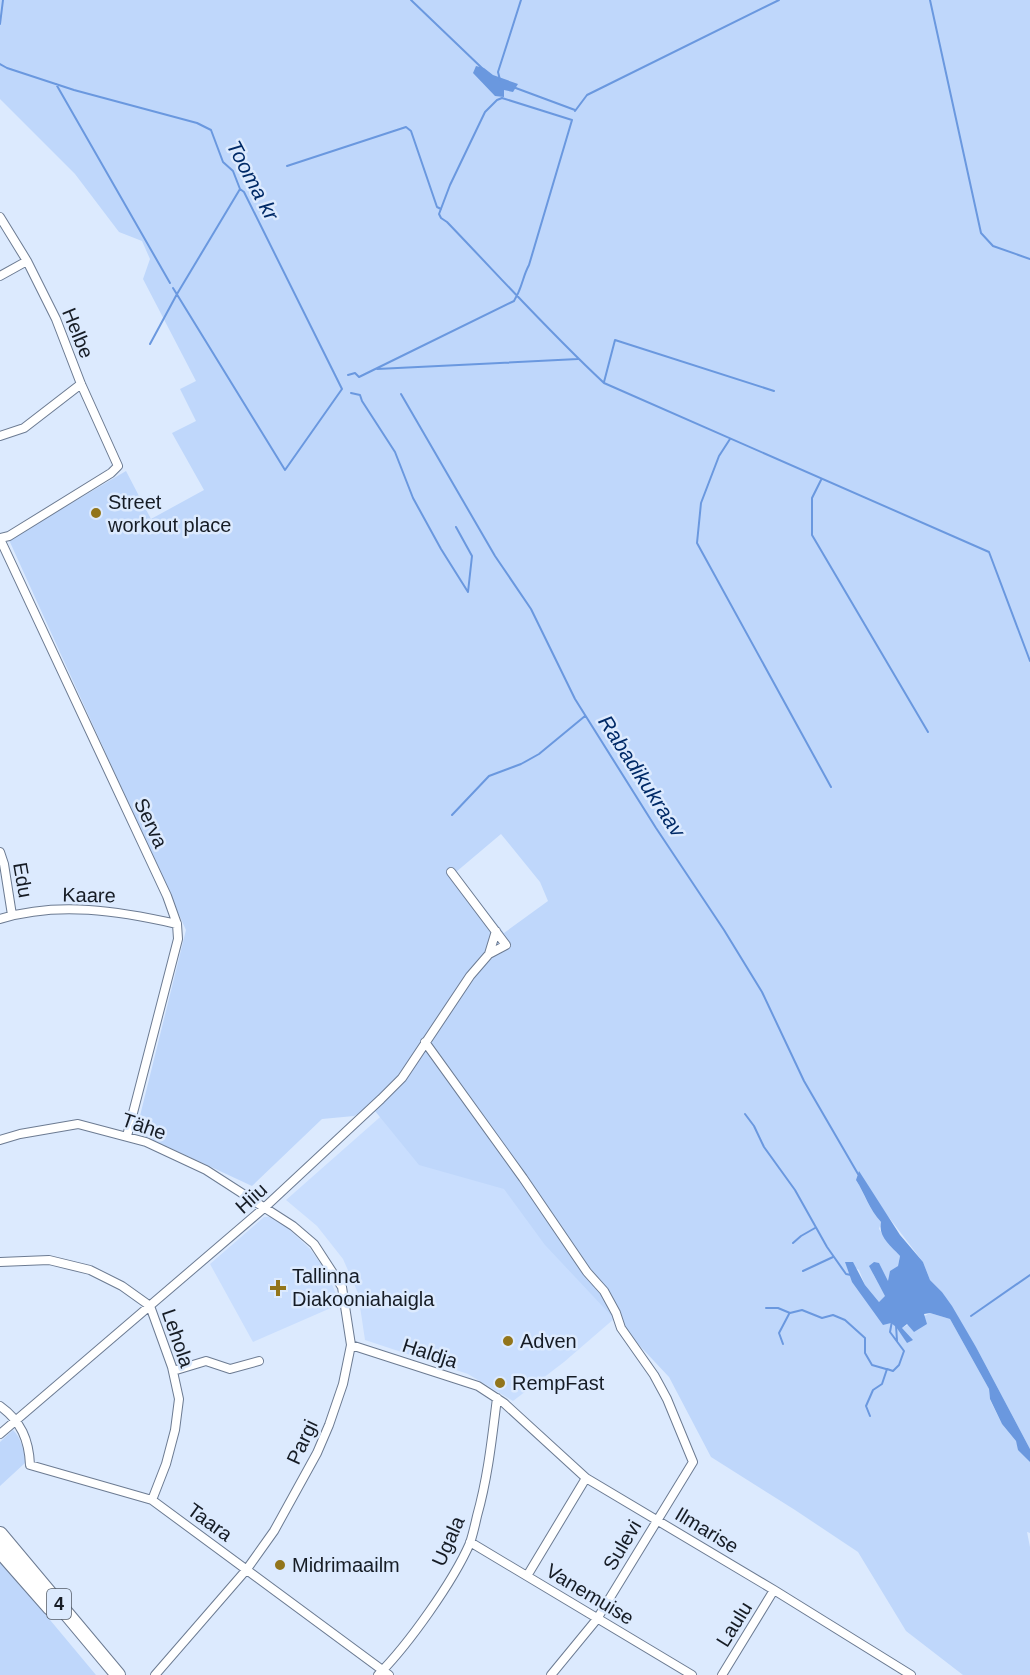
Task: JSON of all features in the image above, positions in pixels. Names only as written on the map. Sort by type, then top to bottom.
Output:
[{"type":"highway","name":"4","points":[[0,1534],[118,1675]]},
{"type":"highway","name":"4","points":[[0,1551],[107,1675]]},
{"type":"street","name":"Helbe","points":[[0,217],[27,261],[56,319],[81,384],[118,466],[111,474],[9,536],[0,539]]},
{"type":"street","points":[[0,276],[27,261]]},
{"type":"street","points":[[0,436],[24,428],[81,384]]},
{"type":"street","name":"Serva","points":[[0,539],[162,885],[177,924],[178,939],[127,1136]]},
{"type":"street","name":"Edu","points":[[0,852],[12,915]]},
{"type":"street","points":[[450,872],[496,931]]},
{"type":"street","name":"Kaare","points":[[0,919],[12,915],[74,908],[125,912],[177,924]]},
{"type":"street","name":"Hiiu","points":[[0,1434],[264,1208],[402,1078],[470,976],[489,954],[506,945],[496,931]]},
{"type":"street","name":"Hiiu","points":[[489,954],[496,931]]},
{"type":"street","name":"Sulevi","points":[[425,1042],[524,1178],[587,1272],[604,1291],[621,1328],[667,1399],[693,1461],[597,1619],[551,1675]]},
{"type":"street","name":"Tähe","points":[[0,1140],[20,1134],[78,1124],[127,1136],[146,1142],[206,1170],[264,1208]]},
{"type":"street","name":"Pargi","points":[[154,1675],[247,1569],[274,1531],[317,1453],[343,1384],[351,1345],[342,1287],[314,1244],[293,1226],[264,1208]]},
{"type":"street","name":"Lehola","points":[[0,1262],[50,1260],[90,1270],[122,1286],[150,1306],[173,1371],[178,1399],[175,1430],[166,1464],[152,1500]]},
{"type":"street","name":"Haldja","points":[[351,1345],[478,1386],[497,1398]]},
{"type":"street","points":[[173,1371],[206,1361],[230,1369],[259,1360]]},
{"type":"street","name":"Ilmarise","points":[[497,1398],[586,1478],[911,1675]]},
{"type":"street","name":"Ugala","points":[[383,1673],[447,1584],[470,1542],[490,1456],[497,1398]]},
{"type":"street","points":[[0,1406],[16,1420]]},
{"type":"street","name":"Taara","points":[[16,1420],[26,1436],[30,1465],[152,1500],[383,1673]]},
{"type":"street","points":[[527,1576],[586,1478]]},
{"type":"street","name":"Vanemuise","points":[[470,1542],[692,1675]]},
{"type":"street","name":"Laulu","points":[[722,1675],[774,1590]]},
{"type":"shaded area","points":[[0,0],[1030,0],[1030,1449],[976,1347],[942,1292],[930,1280],[923,1262],[884,1211],[856,1180],[881,1222],[879,1229],[900,1256],[898,1266],[888,1282],[873,1274],[886,1297],[879,1302],[865,1285],[859,1270],[846,1262],[907,1342],[902,1328],[930,1313],[950,1319],[989,1389],[990,1400],[1002,1424],[1030,1462],[1030,1533],[1027,1532],[1030,1547],[1030,1675],[963,1675],[906,1631],[858,1552],[711,1457],[669,1377],[545,1245],[504,1189],[419,1165],[375,1111],[367,1109],[354,1116],[322,1119],[252,1186],[136,1132],[186,930],[9,540],[126,471],[151,519],[204,490],[172,433],[196,421],[180,389],[196,381],[143,279],[150,259],[142,241],[119,232],[75,174],[0,99]],"holes":[[[501,834],[540,882],[548,901],[504,933],[456,872]]]},
{"type":"shaded area","points":[[438,1066],[615,1318],[564,1362],[513,1401],[468,1374],[365,1340],[358,1293],[343,1259],[317,1226],[286,1200]]},
{"type":"shaded area","name":"Tallinna Diakooniahaigla","points":[[264,1217],[276,1217],[310,1249],[327,1272],[340,1304],[253,1342],[210,1264]]},
{"type":"shaded area","points":[[13,1430],[22,1445],[25,1463],[0,1486],[0,1442]]},
{"type":"shaded area","points":[[0,1563],[10,1572],[96,1675],[0,1675]]},
{"type":"water","points":[[476,66],[518,84],[513,92],[504,90],[504,97],[495,96],[473,73]]},
{"type":"water","points":[[859,1171],[900,1235],[923,1262],[930,1280],[952,1306],[1030,1449],[1030,1462],[1018,1450],[1016,1441],[1002,1424],[990,1399],[989,1389],[950,1319],[930,1313],[924,1314],[927,1324],[914,1332],[907,1324],[902,1328],[913,1340],[907,1343],[891,1323],[883,1325],[852,1282],[845,1262],[853,1262],[865,1285],[879,1302],[885,1296],[869,1266],[874,1262],[879,1263],[888,1281],[890,1271],[898,1266],[900,1256],[881,1232],[881,1222],[856,1180]]},
{"type":"waterway","name":"Tooma kr","points":[[0,24],[3,0]]},
{"type":"waterway","points":[[411,0],[483,69]]},
{"type":"waterway","points":[[500,80],[498,72],[521,0]]},
{"type":"waterway","points":[[575,111],[587,95],[779,0]]},
{"type":"waterway","points":[[930,0],[981,233],[993,246],[1030,259]]},
{"type":"waterway","name":"Tooma kr","points":[[0,64],[74,90],[197,123],[211,130],[223,162],[233,171],[342,389],[285,470],[173,288]]},
{"type":"waterway","points":[[56,84],[170,283]]},
{"type":"waterway","points":[[513,87],[575,110]]},
{"type":"waterway","points":[[348,375],[355,373],[359,377],[515,300],[515,298],[516,297],[517,296],[519,292],[529,265],[572,120],[502,98],[497,100],[485,112],[450,185],[439,214],[441,218],[447,222],[505,283],[524,304],[604,383],[989,552],[1030,661]]},
{"type":"waterway","points":[[287,166],[406,127],[411,131],[437,207],[441,209]]},
{"type":"waterway","points":[[150,344],[240,189]]},
{"type":"waterway","points":[[604,382],[615,340],[774,391]]},
{"type":"waterway","points":[[377,369],[578,359]]},
{"type":"waterway","points":[[351,393],[360,395],[395,452],[413,498],[468,592],[472,556],[456,527]]},
{"type":"waterway","name":"Rabadikukraav","points":[[401,394],[495,556],[531,609],[575,699],[762,992],[804,1081],[858,1174]]},
{"type":"waterway","points":[[730,439],[719,456],[701,503],[697,543],[831,787]]},
{"type":"waterway","points":[[821,480],[812,498],[812,535],[928,732]]},
{"type":"waterway","points":[[452,815],[489,776],[521,764],[539,754],[585,716]]},
{"type":"waterway","points":[[745,1114],[754,1126],[764,1147],[795,1190],[827,1247],[846,1274],[851,1275]]},
{"type":"waterway","points":[[793,1243],[815,1228]]},
{"type":"waterway","points":[[803,1271],[833,1257]]},
{"type":"waterway","points":[[971,1316],[1030,1275]]},
{"type":"waterway","points":[[766,1308],[778,1308],[790,1313],[802,1310],[822,1318],[833,1315],[845,1320],[865,1338],[865,1353],[872,1365],[886,1369]]},
{"type":"waterway","points":[[783,1344],[779,1333],[789,1314]]},
{"type":"waterway","points":[[870,1416],[866,1406],[873,1390],[882,1384],[887,1369],[893,1371],[899,1365],[904,1351],[890,1332],[892,1321]]},
{"type":"waterway","points":[[896,1325],[897,1341]]},
{"type":"place","name":"Street workout place","points":[[96,513]]},
{"type":"place","name":"Tallinna Diakooniahaigla","points":[[278,1288]]},
{"type":"place","name":"Adven","points":[[508,1341]]},
{"type":"place","name":"RempFast","points":[[500,1383]]},
{"type":"place","name":"Midrimaailm","points":[[280,1565]]}]
